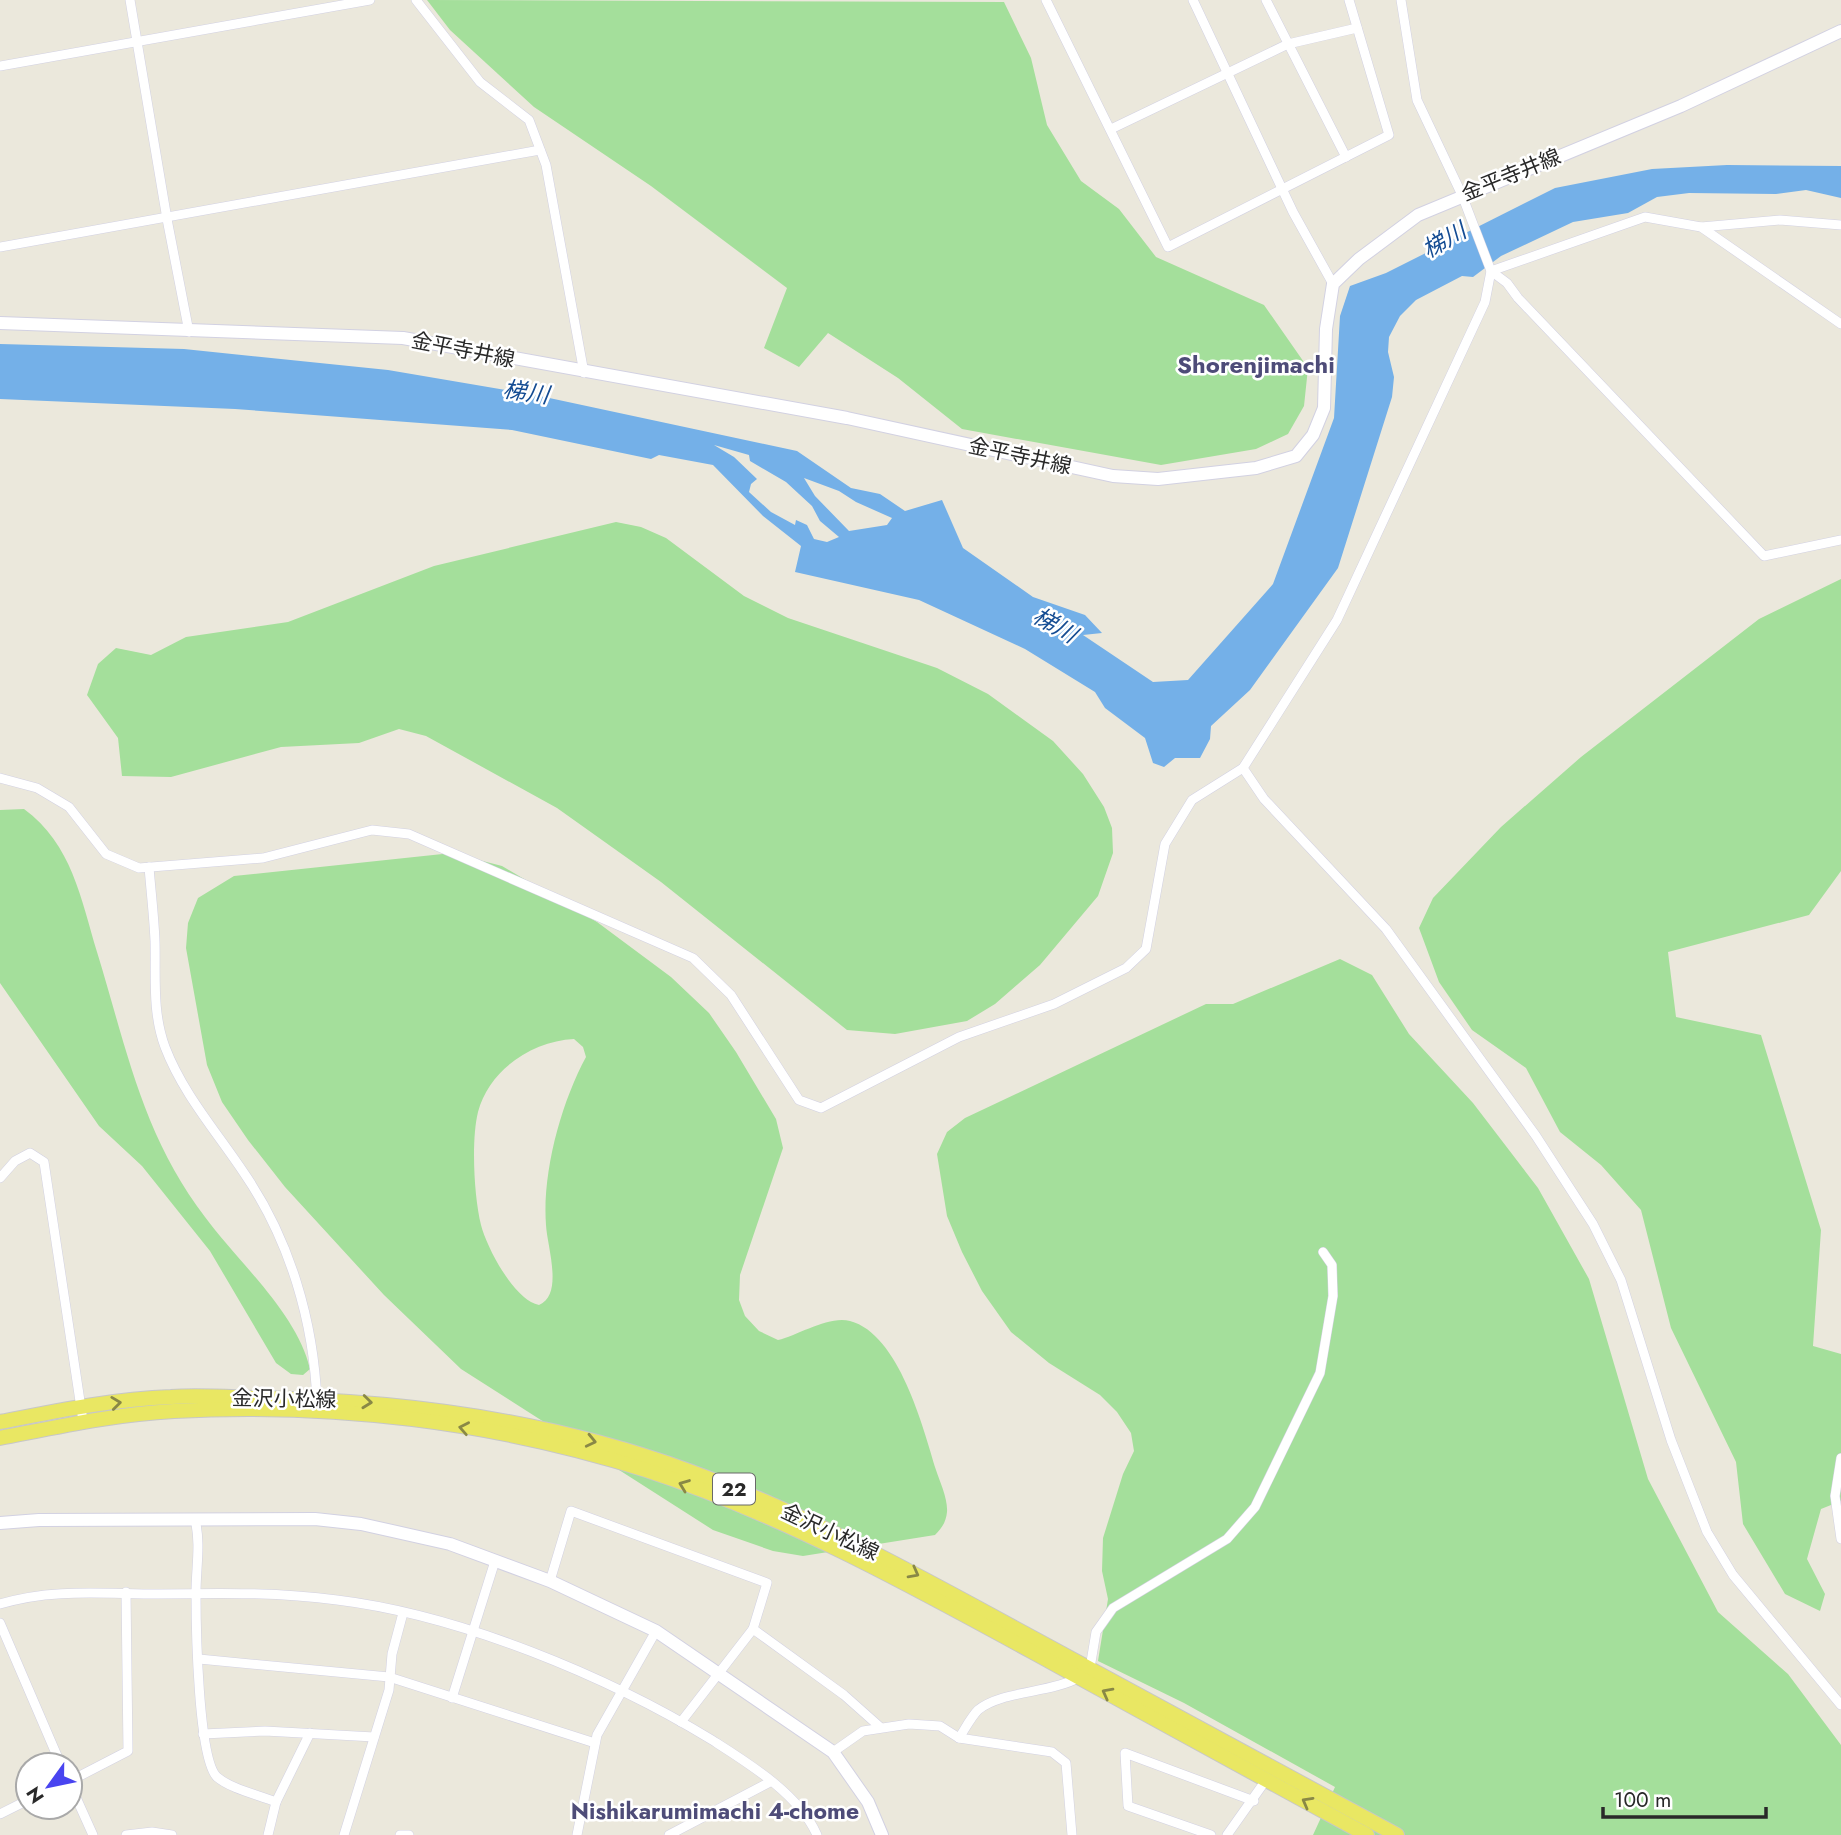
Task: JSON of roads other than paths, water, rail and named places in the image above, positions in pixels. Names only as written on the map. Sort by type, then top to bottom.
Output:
[{"type":"main road","name":"金平寺井線","points":[[0,323],[403,338],[584,373],[847,418],[1113,476],[1170,478],[1256,468],[1296,456],[1313,435],[1324,408],[1326,329],[1333,284],[1359,259],[1418,215],[1681,106],[1841,32]]},
{"type":"main road","name":"金沢小松線","points":[[0,1422],[82,1414],[317,1404],[553,1444],[647,1471],[740,1507],[842,1553],[1084,1673],[1397,1835]]},
{"type":"main road","name":"金沢小松線","points":[[0,1438],[82,1414]]},
{"type":"main road","points":[[0,1523],[315,1519],[360,1524],[450,1544],[550,1581],[656,1631],[718,1672],[833,1752],[868,1802],[882,1835]]},
{"type":"main road","name":"金沢小松線","points":[[1084,1673],[1266,1780],[1367,1835]]},
{"type":"street","points":[[130,0],[189,332]]},
{"type":"street","points":[[0,66],[138,44],[370,0]]},
{"type":"street","points":[[416,0],[480,82],[529,120],[537,134],[546,165],[584,373]]},
{"type":"street","points":[[1046,0],[1168,247],[1389,135],[1349,0]]},
{"type":"street","points":[[1193,0],[1282,189],[1333,284]]},
{"type":"street","points":[[1266,0],[1346,157]]},
{"type":"street","points":[[0,778],[37,788],[69,807],[106,854],[139,868],[263,858],[372,830],[409,834],[693,958],[731,995],[799,1100],[821,1108],[959,1037],[1054,1004],[1126,968],[1146,949],[1165,844],[1192,800],[1242,768],[1336,620],[1485,302],[1490,271],[1462,195],[1417,100],[1401,0]]},
{"type":"street","points":[[1111,129],[1226,71],[1288,44],[1357,28]]},
{"type":"street","points":[[0,247],[540,150]]},
{"type":"street","points":[[1490,271],[1645,217],[1701,227],[1780,220],[1841,225]]},
{"type":"street","points":[[1701,227],[1841,324]]},
{"type":"street","points":[[1490,271],[1507,283],[1518,298],[1764,556],[1841,540]]},
{"type":"street","points":[[1242,768],[1264,799],[1386,929],[1536,1136],[1593,1224],[1621,1280],[1671,1440],[1707,1532],[1732,1575],[1841,1705]]},
{"type":"street","points":[[149,867],[155,941],[155,999],[164,1044],[194,1103],[245,1173],[282,1239],[303,1307],[317,1404]]},
{"type":"street","points":[[0,1178],[15,1161],[30,1153],[44,1162],[82,1414]]},
{"type":"street","points":[[959,1738],[977,1711],[991,1702],[1066,1684],[1084,1673],[1096,1632],[1113,1608],[1227,1539],[1255,1507],[1320,1373],[1333,1296],[1332,1265],[1323,1252]]},
{"type":"street","points":[[1841,1458],[1835,1496],[1841,1539]]},
{"type":"street","points":[[550,1581],[571,1511],[766,1583],[753,1629],[681,1722]]},
{"type":"street","points":[[195,1519],[200,1543],[196,1593],[203,1734],[209,1764],[218,1778],[276,1802]]},
{"type":"street","points":[[452,1698],[495,1561]]},
{"type":"street","points":[[84,1775],[128,1751],[126,1592]]},
{"type":"street","points":[[0,1604],[45,1593],[247,1592],[339,1600],[473,1631],[622,1691],[681,1722],[734,1754],[770,1782],[799,1808],[817,1835]]},
{"type":"street","points":[[344,1835],[389,1690],[389,1677],[403,1613]]},
{"type":"street","points":[[0,1623],[55,1751]]},
{"type":"street","points":[[753,1629],[845,1695],[880,1727]]},
{"type":"street","points":[[578,1835],[595,1743],[656,1631]]},
{"type":"street","points":[[199,1658],[389,1677],[595,1743]]},
{"type":"street","points":[[833,1752],[863,1731],[909,1724],[940,1726],[959,1738],[1052,1752],[1066,1763],[1072,1835]]},
{"type":"street","points":[[203,1734],[265,1731],[374,1737]]},
{"type":"street","points":[[268,1835],[276,1802],[310,1733]]},
{"type":"street","points":[[1211,1835],[1128,1806],[1125,1753],[1254,1801]]},
{"type":"street","points":[[1227,1835],[1254,1801],[1266,1780]]},
{"type":"street","points":[[669,1835],[770,1782]]},
{"type":"street","points":[[84,1814],[93,1835]]},
{"type":"street","points":[[126,1835],[152,1832],[172,1835]]},
{"type":"street","points":[[400,1835],[409,1835]]},
{"type":"water","name":"梯川","points":[[1727,165],[1841,166],[1841,198],[1806,190],[1776,194],[1689,193],[1657,197],[1628,213],[1573,222],[1501,256],[1473,277],[1462,276],[1416,300],[1400,316],[1389,337],[1388,352],[1394,377],[1392,397],[1338,568],[1250,690],[1211,726],[1210,739],[1200,758],[1175,758],[1164,767],[1153,763],[1145,738],[1105,708],[1095,692],[1025,649],[919,600],[795,572],[801,546],[763,516],[713,465],[659,455],[651,459],[512,430],[235,409],[0,399],[0,344],[184,349],[388,370],[540,396],[797,451],[851,488],[880,494],[905,511],[942,500],[963,548],[1033,597],[1085,615],[1102,633],[1083,635],[1153,682],[1188,680],[1273,584],[1334,418],[1340,316],[1350,286],[1386,273],[1555,188],[1652,169]],"holes":[[[714,445],[749,455],[750,461],[786,482],[812,506],[820,521],[839,537],[827,542],[814,539],[807,525],[796,520],[795,525],[771,512],[749,492],[751,484],[757,479],[734,457]],[[804,478],[839,491],[892,518],[887,525],[849,531],[815,496]]]},
{"type":"district","name":"Shorenjimachi","points":[[1256,364]]},
{"type":"district","name":"Nishikarumimachi 4-chome","points":[[715,1811]]}]
